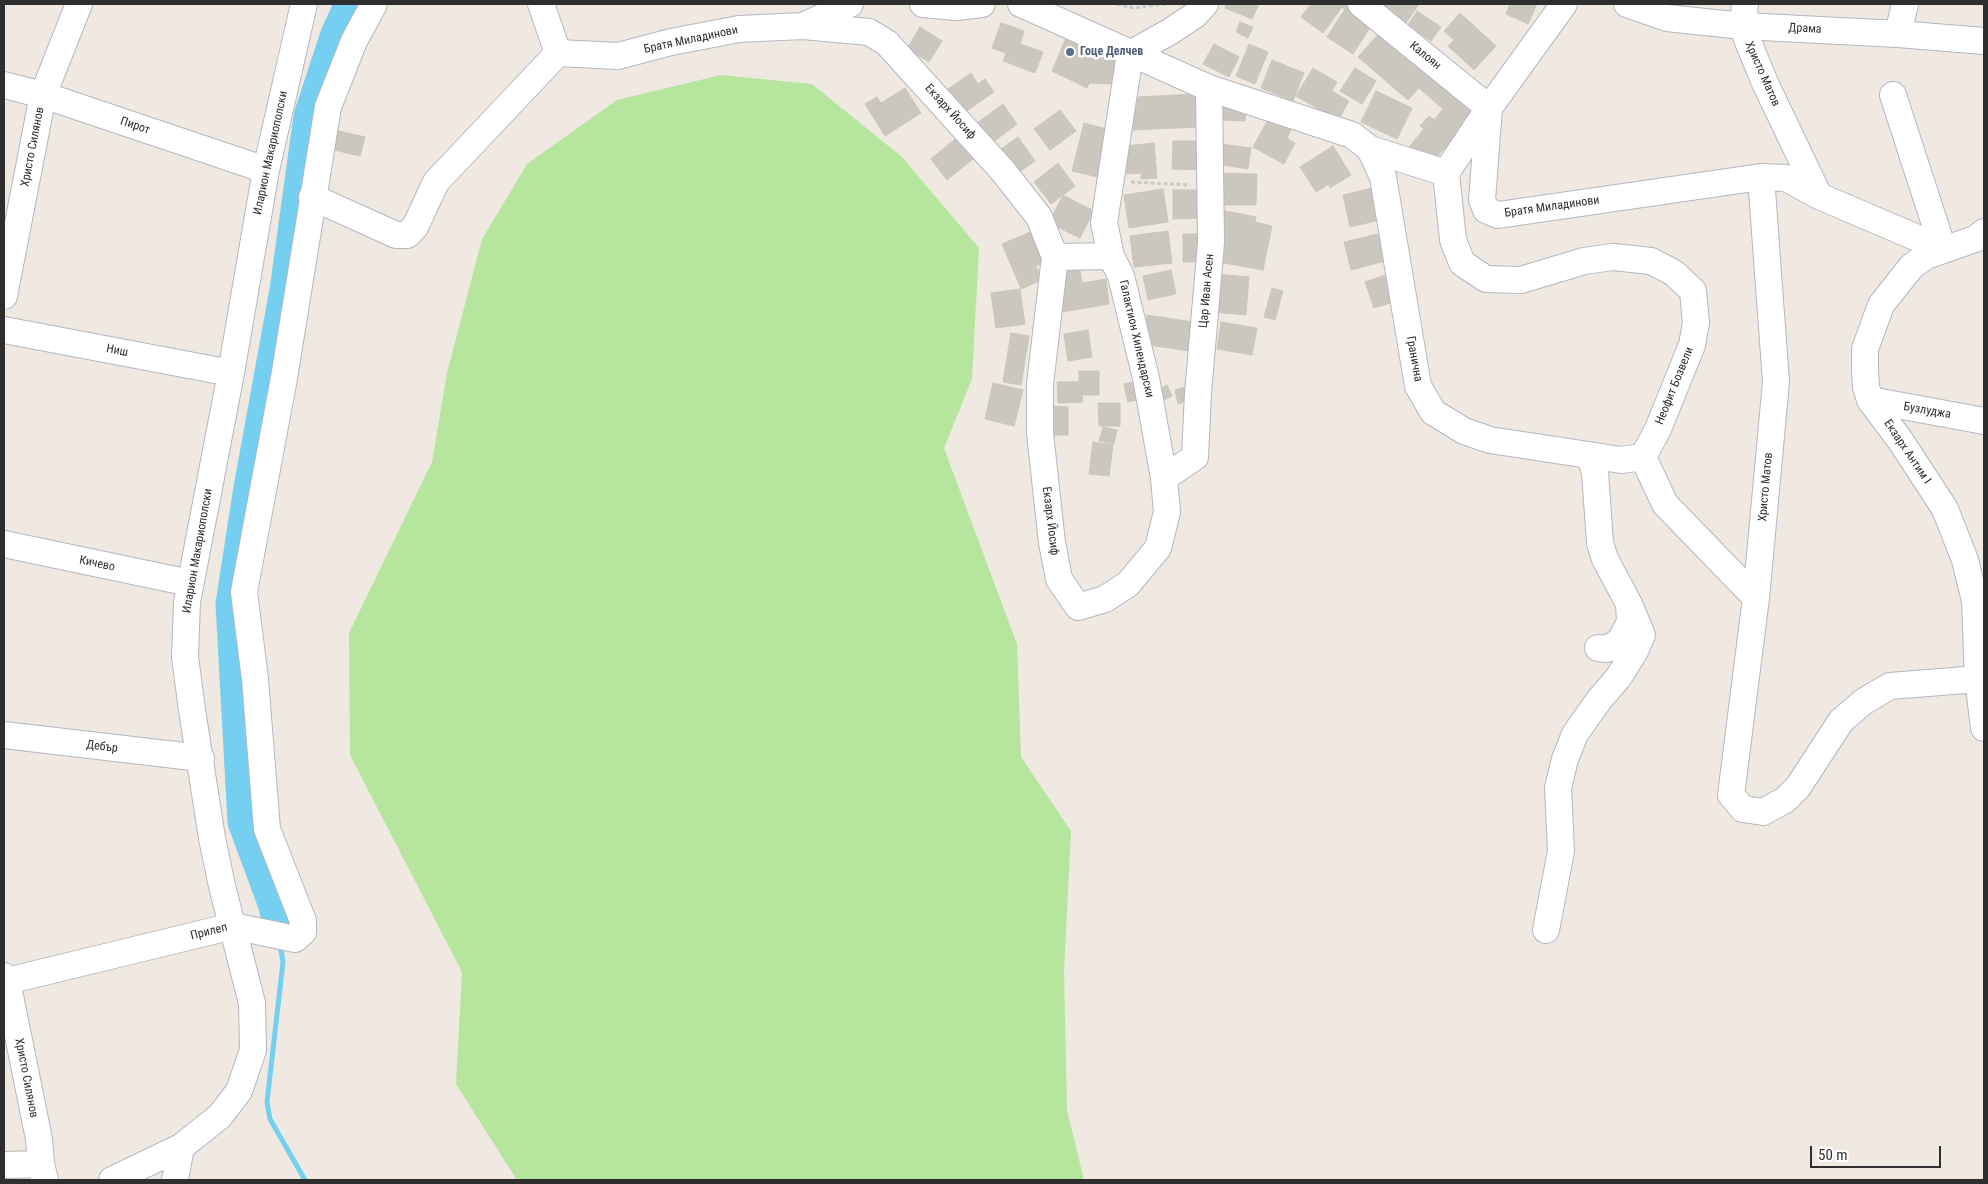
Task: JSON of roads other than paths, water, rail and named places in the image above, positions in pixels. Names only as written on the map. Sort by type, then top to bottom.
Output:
[{"type":"street","name":"Христо Силянов","points":[[4,296],[43,95],[79,4]]},
{"type":"street","name":"Иларион Макариополски","points":[[112,1180],[180,1147],[220,1116],[240,1091],[253,1050],[252,1003],[222,886],[212,838],[185,657],[187,602],[231,372],[266,170],[304,4]]},
{"type":"street","points":[[374,4],[354,41],[328,108],[312,197],[396,235],[407,235],[415,226],[436,182],[558,53],[541,4]]},
{"type":"street","name":"Братя Миладинови","points":[[558,53],[618,56],[671,42],[739,29],[803,26],[850,4]]},
{"type":"street","points":[[922,4],[956,7],[975,4]]},
{"type":"street","points":[[1021,4],[1209,88],[1352,134],[1370,149],[1446,173],[1488,108],[1564,4]]},
{"type":"street","points":[[1130,54],[1171,31],[1195,15],[1205,4]]},
{"type":"street","name":"Калоян","points":[[1361,4],[1488,108]]},
{"type":"street","name":"Драма","points":[[1628,4],[1667,18],[1744,15],[1898,34],[1984,41]]},
{"type":"street","points":[[1898,34],[1905,4]]},
{"type":"street","name":"Христо Матов","points":[[1744,15],[1765,83],[1819,196]]},
{"type":"street","name":"Екзарх Йосиф","points":[[803,26],[870,32],[888,44],[1003,171],[1039,217],[1055,257],[1040,384],[1040,433],[1052,543],[1059,579],[1078,607],[1105,599],[1128,584],[1158,548],[1167,512],[1164,478]]},
{"type":"street","name":"Галактион Хилендарски","points":[[1130,54],[1104,222],[1111,256],[1121,276],[1146,378],[1164,478]]},
{"type":"street","name":"Пирот","points":[[4,85],[43,95],[266,170]]},
{"type":"street","name":"Цар Иван Асен","points":[[1164,478],[1195,457],[1198,393],[1212,243],[1209,88]]},
{"type":"street","points":[[1893,95],[1942,249]]},
{"type":"street","name":"Братя Миладинови","points":[[1488,108],[1482,200],[1486,210],[1498,214],[1761,177],[1786,178],[1819,196],[1942,249]]},
{"type":"street","name":"Гранична","points":[[1370,149],[1383,177],[1418,386],[1433,412],[1464,430],[1490,440],[1621,460],[1643,457]]},
{"type":"street","name":"Неофит Бозвели","points":[[1446,173],[1453,240],[1462,263],[1486,279],[1521,280],[1584,261],[1613,257],[1651,261],[1674,273],[1693,291],[1696,323],[1692,345],[1658,429],[1643,457]]},
{"type":"street","name":"Христо Матов","points":[[1761,177],[1776,382],[1756,598],[1730,795],[1743,809],[1763,812],[1784,800],[1798,787],[1841,721],[1864,702],[1890,686],[1978,679]]},
{"type":"street","name":"Прилеп","points":[[5,979],[233,926],[295,939],[303,932],[303,921],[267,829],[255,679],[244,592],[284,378],[312,197]]},
{"type":"street","name":"Екзарх Антим I","points":[[1984,232],[1975,239],[1926,256],[1911,266],[1881,305],[1865,349],[1866,387],[1870,400],[1900,440],[1945,509],[1965,560],[1975,601],[1978,679],[1984,719]]},
{"type":"street","points":[[1055,257],[1111,256]]},
{"type":"street","name":"Ниш","points":[[4,330],[231,372]]},
{"type":"street","name":"Бузлуджа","points":[[1870,400],[1984,421]]},
{"type":"street","points":[[1546,930],[1561,850],[1558,788],[1565,759],[1575,734],[1636,652],[1642,635],[1630,604],[1605,560],[1600,543],[1595,472],[1589,455]]},
{"type":"street","points":[[1643,457],[1665,504],[1756,598]]},
{"type":"street","name":"Кичево","points":[[4,544],[190,583]]},
{"type":"street","points":[[1598,648],[1607,649],[1620,641],[1630,622],[1630,604]]},
{"type":"street","name":"Дебър","points":[[4,735],[201,758]]},
{"type":"street","name":"Христо Силянов","points":[[5,979],[39,1139],[43,1172]]},
{"type":"street","points":[[175,1180],[180,1147]]},
{"type":"street","points":[[4,1165],[43,1172]]},
{"type":"waterway","points":[[277,920],[274,906],[243,822],[231,604],[249,488],[285,290],[309,116],[336,34],[350,4]]},
{"type":"waterway","points":[[281,950],[283,962],[267,1102],[270,1119],[305,1180]]},
{"type":"place","name":"Гоце Делчев","points":[[1070,52]]}]
